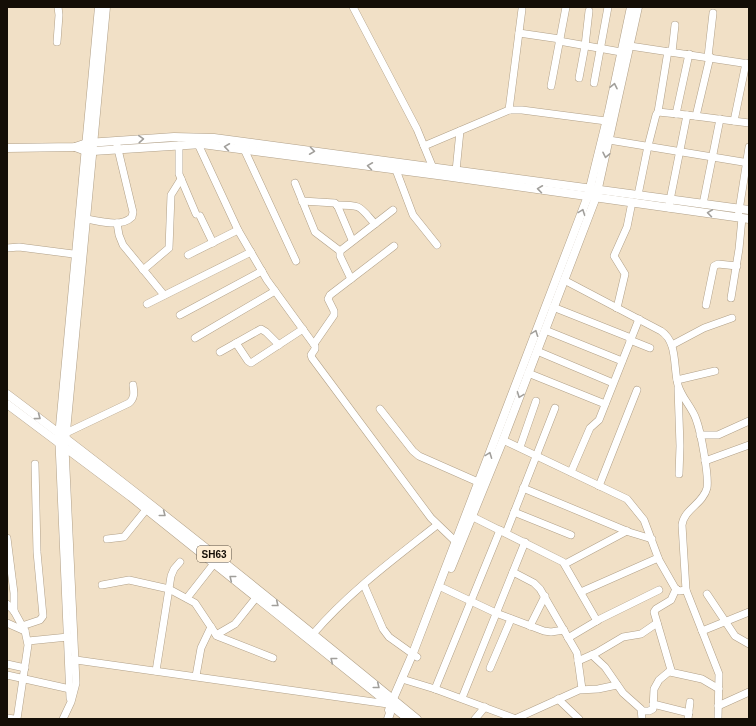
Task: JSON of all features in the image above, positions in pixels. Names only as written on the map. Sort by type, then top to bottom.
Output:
[{"type":"main road","points":[[90,147],[99,7]]},
{"type":"main road","points":[[63,439],[79,255],[106,7]]},
{"type":"main road","points":[[415,655],[455,541],[594,193],[606,121],[631,7]]},
{"type":"main road","points":[[391,707],[415,655],[503,440],[564,280],[594,193],[609,140],[638,7]]},
{"type":"main road","points":[[7,148],[90,147],[117,145],[174,137],[594,193],[638,195],[670,204],[742,216]]},
{"type":"main road","points":[[117,145],[179,145],[198,141]]},
{"type":"main road","points":[[298,153],[396,170],[456,171],[594,193],[632,202],[703,204],[742,216]]},
{"type":"main road","points":[[79,255],[86,219],[86,189]]},
{"type":"main road","points":[[742,216],[749,210]]},
{"type":"main road","name":"SH63","points":[[7,394],[131,497],[148,508],[308,633],[391,707],[408,719]]},
{"type":"main road","name":"SH63","points":[[7,404],[63,439]]},
{"type":"main road","name":"SH63","points":[[391,707],[417,719]]},
{"type":"street","points":[[57,42],[59,15],[58,7]]},
{"type":"street","points":[[353,7],[417,129],[433,171]]},
{"type":"street","points":[[551,86],[566,7]]},
{"type":"street","points":[[594,83],[608,7]]},
{"type":"street","points":[[509,110],[522,9]]},
{"type":"street","points":[[579,78],[585,46],[589,11]]},
{"type":"street","points":[[696,116],[709,57],[714,14]]},
{"type":"street","points":[[638,195],[648,146],[658,112],[675,25]]},
{"type":"street","points":[[519,33],[621,52]]},
{"type":"street","points":[[630,46],[748,63]]},
{"type":"street","points":[[676,114],[689,54]]},
{"type":"street","points":[[734,121],[749,55]]},
{"type":"street","points":[[424,146],[509,110],[522,110],[606,121]]},
{"type":"street","points":[[658,112],[749,123]]},
{"type":"street","points":[[670,204],[687,115]]},
{"type":"street","points":[[703,204],[720,119]]},
{"type":"street","points":[[456,171],[460,131]]},
{"type":"street","points":[[609,140],[748,163]]},
{"type":"street","points":[[198,141],[238,230],[275,291],[314,344],[316,348],[311,355],[312,358],[437,525],[455,541]]},
{"type":"street","points":[[86,219],[117,223],[130,219],[133,215],[117,145]]},
{"type":"street","points":[[179,145],[179,171],[181,179],[213,243]]},
{"type":"street","points":[[245,146],[296,261]]},
{"type":"street","points":[[731,298],[742,216],[749,147]]},
{"type":"street","points":[[396,170],[413,215],[437,245]]},
{"type":"street","points":[[144,270],[168,248],[171,195],[181,179]]},
{"type":"street","points":[[295,183],[317,234],[340,251],[340,256],[351,279]]},
{"type":"street","points":[[302,201],[359,206],[375,224]]},
{"type":"street","points":[[617,308],[625,274],[615,258],[615,254],[627,228],[632,202]]},
{"type":"street","points":[[337,205],[352,240]]},
{"type":"street","points":[[340,251],[352,240],[393,210]]},
{"type":"street","points":[[117,223],[121,242],[164,295]]},
{"type":"street","points":[[188,255],[238,230]]},
{"type":"street","points":[[314,344],[334,315],[328,298],[394,246]]},
{"type":"street","points":[[7,248],[19,247],[79,255]]},
{"type":"street","points":[[147,304],[251,252]]},
{"type":"street","points":[[706,305],[714,266],[718,264],[736,266]]},
{"type":"street","points":[[180,315],[262,271]]},
{"type":"street","points":[[564,280],[639,319],[665,334],[670,340],[677,382],[680,446],[679,474]]},
{"type":"street","points":[[195,338],[275,291]]},
{"type":"street","points":[[553,307],[650,348]]},
{"type":"street","points":[[672,345],[704,328],[732,318]]},
{"type":"street","points":[[571,472],[590,428],[597,422],[605,404],[639,319]]},
{"type":"street","points":[[220,352],[261,330],[266,332],[279,345]]},
{"type":"street","points":[[236,343],[251,363],[303,330]]},
{"type":"street","points":[[545,330],[622,361]]},
{"type":"street","points":[[537,351],[613,384]]},
{"type":"street","points":[[677,382],[716,371]]},
{"type":"street","points":[[528,373],[605,404]]},
{"type":"street","points":[[677,382],[696,419],[708,481],[703,497],[686,514],[682,521],[686,590],[719,674],[718,719]]},
{"type":"street","points":[[71,702],[70,690],[72,659],[63,439],[132,401],[134,395],[133,385]]},
{"type":"street","points":[[599,486],[637,390]]},
{"type":"street","points":[[520,447],[536,401]]},
{"type":"street","points":[[435,689],[471,602],[503,531],[514,512],[555,408]]},
{"type":"street","points":[[380,409],[418,456],[478,482]]},
{"type":"street","points":[[700,435],[718,435],[749,421]]},
{"type":"street","points":[[503,440],[627,499],[644,520],[658,558],[676,589]]},
{"type":"street","points":[[705,461],[749,445]]},
{"type":"street","points":[[7,623],[24,629],[40,620],[43,616],[37,552],[35,464]]},
{"type":"street","points":[[524,488],[627,531],[652,539]]},
{"type":"street","points":[[107,539],[124,537],[148,508]]},
{"type":"street","points":[[514,512],[571,535]]},
{"type":"street","points":[[471,516],[560,559],[565,564],[597,621]]},
{"type":"street","points":[[308,633],[437,525]]},
{"type":"street","points":[[565,564],[627,531]]},
{"type":"street","points":[[7,538],[14,593],[14,611]]},
{"type":"street","points":[[462,698],[525,542]]},
{"type":"street","points":[[581,592],[658,558]]},
{"type":"street","points":[[187,598],[216,561]]},
{"type":"street","points":[[156,671],[172,572],[180,562]]},
{"type":"street","points":[[512,572],[534,583],[540,588],[577,653],[582,689]]},
{"type":"street","points":[[102,585],[124,580],[133,580],[169,589],[187,598],[198,606],[216,635],[220,638],[273,658]]},
{"type":"street","points":[[364,585],[383,629],[390,637],[415,655]]},
{"type":"street","points":[[443,588],[496,613],[530,626],[548,632],[564,630]]},
{"type":"street","points":[[676,589],[686,590]]},
{"type":"street","points":[[642,711],[651,710],[654,689],[659,680],[670,672],[671,667],[654,614],[655,610],[671,600],[676,589]]},
{"type":"street","points":[[568,638],[597,621],[659,590]]},
{"type":"street","points":[[63,719],[71,702],[76,683],[68,637],[69,593]]},
{"type":"street","points":[[706,594],[735,636],[749,644]]},
{"type":"street","points":[[216,635],[235,624],[259,595]]},
{"type":"street","points":[[530,626],[544,596]]},
{"type":"street","points":[[7,604],[14,611],[24,629],[28,641],[26,668],[17,719]]},
{"type":"street","points":[[702,631],[749,612]]},
{"type":"street","points":[[490,668],[511,619]]},
{"type":"street","points":[[578,661],[620,639],[644,632],[657,623]]},
{"type":"street","points":[[196,676],[201,648],[211,627]]},
{"type":"street","points":[[28,641],[68,637]]},
{"type":"street","points":[[592,655],[605,667],[623,693],[642,711],[642,719]]},
{"type":"street","points":[[72,659],[196,676],[391,707]]},
{"type":"street","points":[[7,664],[26,668]]},
{"type":"street","points":[[670,672],[704,680],[719,689]]},
{"type":"street","points":[[7,675],[70,690]]},
{"type":"street","points":[[404,679],[462,698],[516,719],[582,689],[595,690],[617,684]]},
{"type":"street","points":[[718,706],[749,692]]},
{"type":"street","points":[[558,699],[579,719]]},
{"type":"street","points":[[653,704],[688,716],[690,702]]},
{"type":"street","points":[[475,719],[485,707]]},
{"type":"street","points":[[7,718],[14,719]]}]
